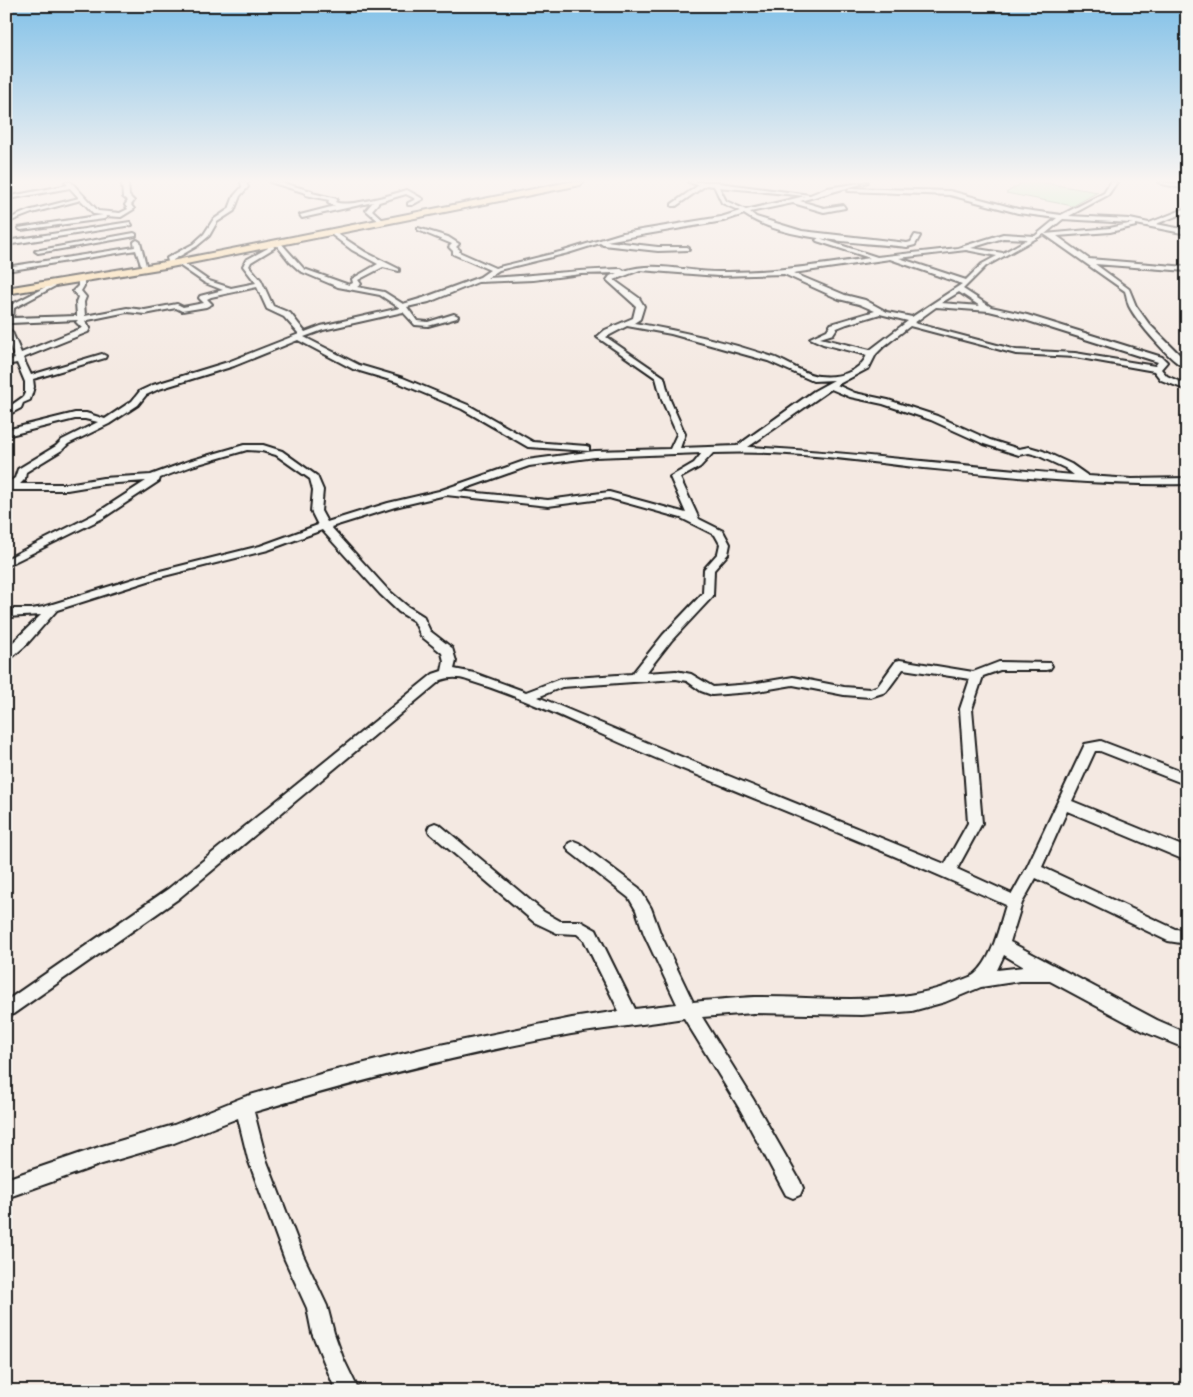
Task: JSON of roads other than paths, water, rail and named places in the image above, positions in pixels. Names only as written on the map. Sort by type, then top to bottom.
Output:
[{"type":"highway","points":[[6,291],[257,247]]},
{"type":"street","points":[[38,251],[61,247]]},
{"type":"street","points":[[193,247],[169,259],[207,282],[230,290]]},
{"type":"street","points":[[272,247],[246,263],[246,266],[260,284],[270,308],[287,315],[300,336],[356,367],[400,380],[465,407],[531,445],[583,449],[595,454]]},
{"type":"street","points":[[277,247],[302,270],[338,285],[378,292],[404,308],[412,321],[423,325],[454,316]]},
{"type":"street","points":[[352,247],[398,270]]},
{"type":"street","points":[[452,247],[457,250],[455,253],[494,270]]},
{"type":"street","points":[[9,487],[21,478],[19,473],[21,471],[59,448],[65,442],[106,422],[135,403],[143,393],[156,387],[231,364],[300,336],[404,308],[479,280],[494,270],[580,247]]},
{"type":"street","points":[[642,247],[687,250]]},
{"type":"street","points":[[846,247],[880,258]]},
{"type":"street","points":[[958,250],[967,247]]},
{"type":"street","points":[[739,449],[817,393],[866,366],[872,353],[934,305],[967,283],[984,265],[1018,247]]},
{"type":"street","points":[[1068,247],[1127,290],[1131,296],[1132,305],[1152,336],[1187,369]]},
{"type":"street","points":[[6,269],[138,248],[146,268]]},
{"type":"street","points":[[674,451],[681,434],[666,400],[660,377],[600,338],[603,334],[636,319],[640,304],[609,280],[628,271],[640,268],[718,274],[785,272],[927,252],[958,250],[1005,255]]},
{"type":"street","points":[[891,257],[967,283]]},
{"type":"street","points":[[1088,261],[1187,269]]},
{"type":"street","points":[[349,288],[358,284],[354,280],[383,264]]},
{"type":"street","points":[[479,280],[533,278],[581,272],[628,271]]},
{"type":"street","points":[[785,272],[842,297],[862,302],[881,312],[911,322],[1016,352],[1075,355],[1157,369],[1164,378],[1187,388]]},
{"type":"street","points":[[6,363],[84,331],[86,328],[80,322],[83,318],[80,302],[82,297],[77,291],[81,279]]},
{"type":"street","points":[[6,413],[18,406],[19,402],[28,396],[31,386],[27,369],[19,358],[7,321],[11,307],[59,282]]},
{"type":"street","points":[[7,321],[83,318],[127,310],[145,312],[176,306],[182,309],[204,306],[208,304],[203,299],[205,297],[260,284]]},
{"type":"street","points":[[959,289],[989,309]]},
{"type":"street","points":[[934,305],[989,309],[1024,317],[1095,338],[1187,369]]},
{"type":"street","points":[[872,353],[824,343],[814,338],[832,331],[834,326],[844,322],[881,312]]},
{"type":"street","points":[[628,324],[672,332],[771,359],[816,379],[845,377]]},
{"type":"street","points":[[28,378],[57,371],[102,356]]},
{"type":"street","points":[[1157,369],[1163,362]]},
{"type":"street","points":[[831,386],[853,395],[885,402],[934,418],[987,442],[1010,450],[1020,452],[1030,450],[1040,453],[1068,466],[1085,479]]},
{"type":"street","points":[[6,433],[75,416],[86,416],[106,422]]},
{"type":"street","points":[[9,487],[67,486],[109,481],[141,480],[247,447],[263,448],[279,453],[314,478],[318,490],[316,511],[324,526],[384,592],[403,609],[419,619],[424,633],[448,651],[450,661],[447,674]]},
{"type":"street","points":[[6,613],[32,613],[53,608],[160,574],[264,548],[324,526],[392,505],[442,493],[527,463],[595,454],[739,449],[804,452],[990,472],[1085,479],[1132,482],[1187,481]]},
{"type":"street","points":[[694,520],[675,477],[697,465],[710,450]]},
{"type":"street","points":[[6,564],[68,530],[99,516],[162,474]]},
{"type":"street","points":[[442,493],[484,495],[548,503],[609,495],[694,520],[719,533],[726,544],[723,554],[709,569],[709,594],[667,638],[636,677]]},
{"type":"street","points":[[6,656],[23,641],[53,608]]},
{"type":"street","points":[[525,697],[560,683],[636,677],[682,676],[694,680],[712,691],[751,688],[793,681],[844,691],[870,693],[882,689],[900,664],[935,670],[955,671],[976,677]]},
{"type":"street","points":[[949,871],[975,823],[966,709],[976,677],[982,670],[999,666],[1046,666]]},
{"type":"street","points":[[6,1012],[174,894],[385,718],[437,678],[447,674],[468,676],[525,697],[949,871],[1015,902]]},
{"type":"street","points":[[980,980],[989,969],[1001,945],[1015,902],[1065,804],[1090,747],[1101,746],[1187,780]]},
{"type":"street","points":[[1065,804],[1187,855]]},
{"type":"street","points":[[435,829],[540,917],[553,925],[564,928],[572,926],[582,928],[590,935],[630,1018]]},
{"type":"street","points":[[574,848],[634,892],[643,908],[656,942],[688,1010],[747,1105],[793,1188]]},
{"type":"street","points":[[1033,870],[1174,936],[1187,937]]},
{"type":"street","points":[[1001,945],[1151,1026],[1187,1041]]},
{"type":"street","points":[[6,1189],[102,1155],[174,1134],[244,1106],[324,1082],[430,1055],[572,1026],[688,1010],[753,1005],[862,1007],[912,1003],[945,994],[980,980],[1026,974],[1059,977]]},
{"type":"street","points":[[244,1106],[257,1159],[295,1260],[317,1306],[334,1363],[348,1391]]}]
